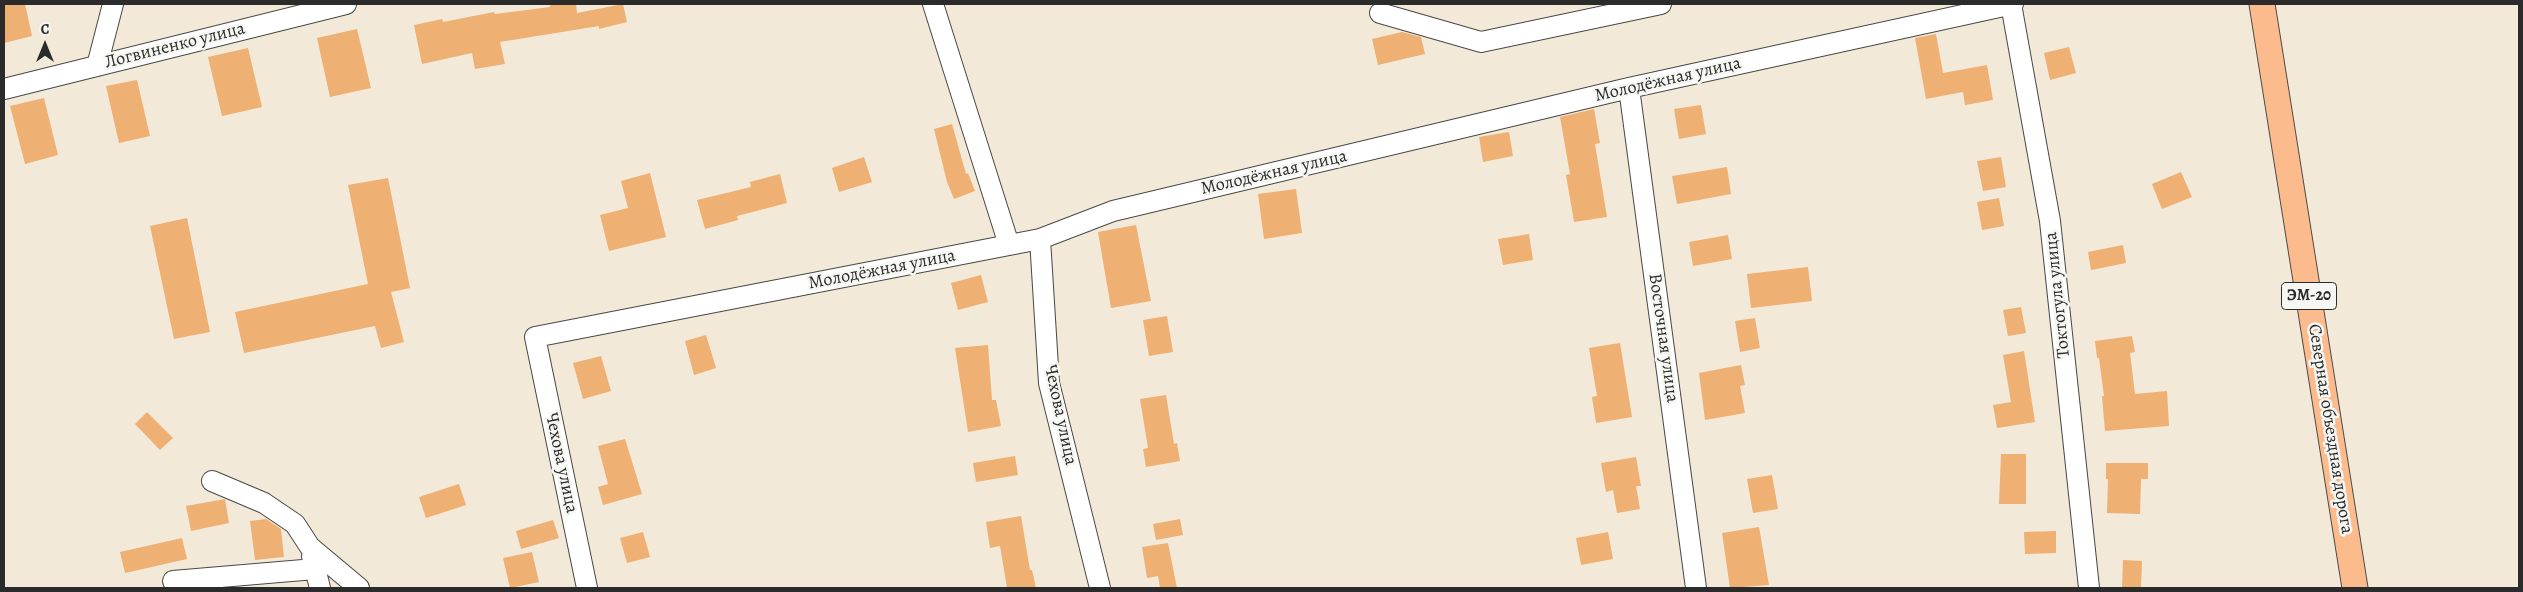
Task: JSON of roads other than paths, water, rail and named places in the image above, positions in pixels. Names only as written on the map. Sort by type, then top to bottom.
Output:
[{"type":"main road","name":"Северная объездная дорога","points":[[2262,4],[2355,588]]},
{"type":"street","points":[[97,66],[113,4]]},
{"type":"street","name":"Логвиненко улица","points":[[4,89],[346,4]]},
{"type":"street","points":[[932,4],[1009,245]]},
{"type":"street","points":[[1380,13],[1481,42],[1661,4]]},
{"type":"street","name":"Молодёжная улица","points":[[535,337],[1040,239],[1113,212],[1629,88],[2012,4]]},
{"type":"street","name":"Токтогула улица","points":[[2012,4],[2050,221],[2089,588]]},
{"type":"street","name":"Восточная улица","points":[[1629,88],[1696,588]]},
{"type":"street","name":"Чехова улица","points":[[1040,239],[1050,383],[1100,588]]},
{"type":"street","name":"Чехова улица","points":[[535,337],[587,588]]},
{"type":"street","points":[[212,481],[264,504],[295,524],[310,547],[359,588]]},
{"type":"street","points":[[173,581],[318,579],[310,547]]}]
